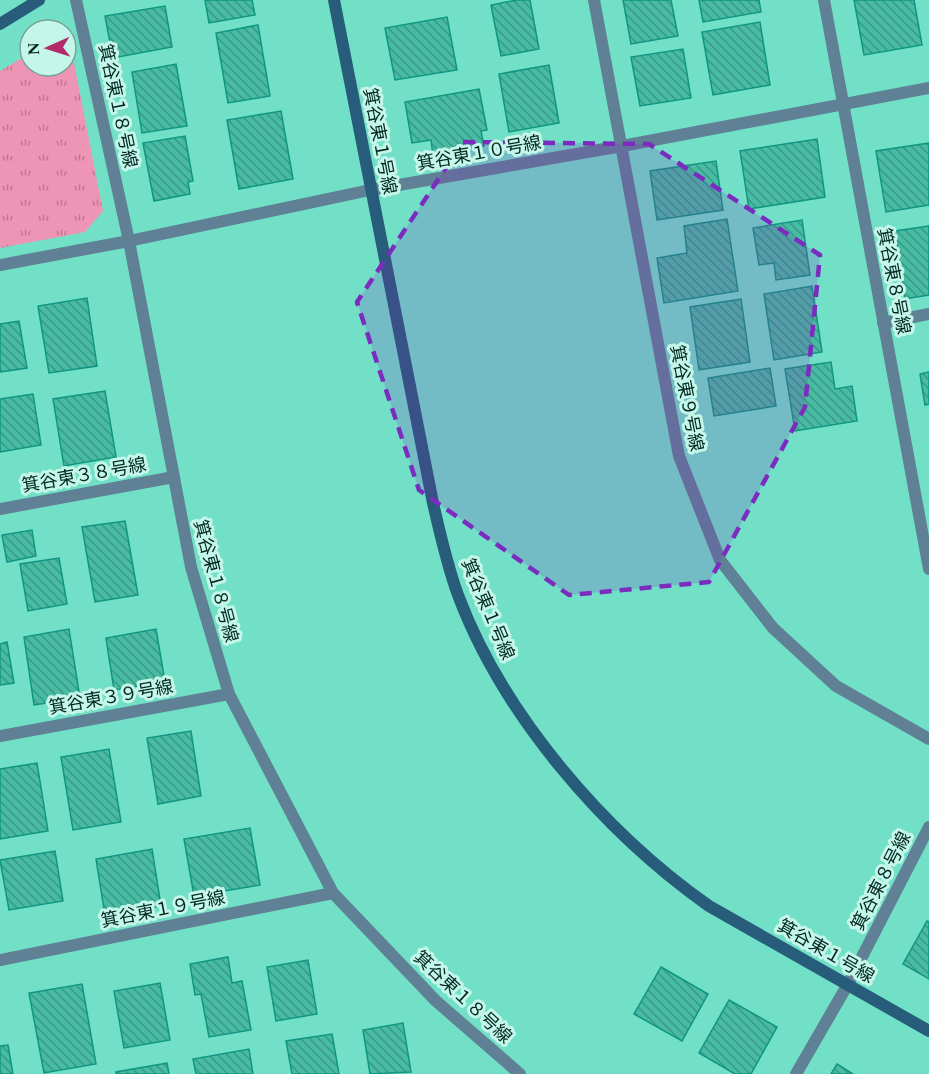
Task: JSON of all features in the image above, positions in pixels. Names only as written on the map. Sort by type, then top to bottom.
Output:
[{"type":"street","points":[[0,24],[39,0]]},
{"type":"street","name":"箕谷東１８号線","points":[[76,0],[129,241],[191,567],[229,694],[333,893],[436,1001],[520,1074]]},
{"type":"street","name":"箕谷東１号線","points":[[334,0],[442,545],[458,594],[480,645],[500,680],[518,711],[600,812],[678,884],[709,906],[929,1031]]},
{"type":"street","name":"箕谷東９号線","points":[[594,0],[679,456],[720,560],[773,628],[836,686],[929,739]]},
{"type":"street","name":"箕谷東８号線","points":[[824,0],[929,569]]},
{"type":"street","name":"箕谷東１０号線","points":[[0,265],[129,241],[370,190],[622,146],[929,88]]},
{"type":"street","points":[[883,323],[929,314]]},
{"type":"street","name":"箕谷東３８号線","points":[[0,509],[174,477]]},
{"type":"street","name":"箕谷東３９号線","points":[[0,736],[229,694]]},
{"type":"street","name":"箕谷東８号線","points":[[796,1074],[848,984],[929,827]]},
{"type":"street","name":"箕谷東１９号線","points":[[0,960],[333,893]]},
{"type":"highlighted area","points":[[463,142],[649,144],[820,255],[805,407],[709,582],[569,595],[419,490],[357,302]]},
{"type":"green space","points":[[18,60],[18,78],[77,78],[103,211],[85,232],[0,248],[0,71]]},
{"type":"building","points":[[205,0],[252,0],[255,15],[209,23]]},
{"type":"building","points":[[530,0],[539,49],[501,56],[491,5]]},
{"type":"building","points":[[623,0],[671,0],[678,36],[631,44]]},
{"type":"building","points":[[699,0],[759,0],[761,12],[703,22]]},
{"type":"building","points":[[854,0],[914,0],[922,45],[864,55]]},
{"type":"building","points":[[165,6],[172,47],[113,58],[105,16]]},
{"type":"building","points":[[447,17],[457,70],[395,80],[385,28]]},
{"type":"building","points":[[760,22],[770,85],[713,95],[702,32]]},
{"type":"building","points":[[258,25],[270,96],[228,103],[216,33]]},
{"type":"building","points":[[683,49],[691,98],[640,106],[631,57]]},
{"type":"building","points":[[176,64],[187,126],[142,133],[132,72]]},
{"type":"building","points":[[549,65],[559,123],[509,132],[499,74]]},
{"type":"building","points":[[479,89],[487,130],[481,131],[484,146],[433,155],[431,140],[412,143],[405,102]]},
{"type":"building","points":[[281,111],[293,179],[239,189],[227,120]]},
{"type":"building","points":[[185,136],[193,181],[188,182],[190,194],[154,201],[143,143]]},
{"type":"building","points":[[817,139],[825,197],[749,209],[740,151]]},
{"type":"building","points":[[929,143],[929,205],[886,212],[876,151]]},
{"type":"building","points":[[716,161],[723,210],[657,220],[650,171]]},
{"type":"building","points":[[727,219],[738,291],[664,303],[657,258],[687,253],[684,226]]},
{"type":"building","points":[[802,220],[810,275],[776,280],[774,263],[759,265],[753,228]]},
{"type":"building","points":[[929,226],[929,295],[905,299],[895,231]]},
{"type":"building","points":[[812,286],[822,352],[774,360],[764,294]]},
{"type":"building","points":[[87,298],[97,366],[49,373],[38,306]]},
{"type":"building","points":[[741,299],[750,362],[699,370],[690,307]]},
{"type":"building","points":[[19,321],[27,368],[0,372],[0,324]]},
{"type":"building","points":[[831,362],[835,389],[852,386],[857,421],[795,431],[785,369]]},
{"type":"building","points":[[770,368],[776,406],[714,416],[708,378]]},
{"type":"building","points":[[929,372],[929,404],[925,405],[920,374]]},
{"type":"building","points":[[105,391],[116,457],[64,466],[53,399]]},
{"type":"building","points":[[33,394],[41,445],[0,452],[0,399]]},
{"type":"building","points":[[125,521],[138,595],[95,602],[82,527]]},
{"type":"building","points":[[32,530],[36,556],[7,562],[2,535]]},
{"type":"building","points":[[59,558],[67,604],[28,611],[20,564]]},
{"type":"building","points":[[69,629],[80,698],[34,705],[24,637]]},
{"type":"building","points":[[156,629],[165,682],[114,690],[106,638]]},
{"type":"building","points":[[7,642],[14,683],[0,685],[0,644]]},
{"type":"building","points":[[191,731],[201,796],[158,804],[147,738]]},
{"type":"building","points":[[109,749],[121,822],[73,830],[61,757]]},
{"type":"building","points":[[37,763],[48,831],[0,839],[0,769]]},
{"type":"building","points":[[250,828],[260,885],[194,896],[184,839]]},
{"type":"building","points":[[152,849],[161,906],[105,915],[96,859]]},
{"type":"building","points":[[55,851],[63,901],[9,910],[0,860]]},
{"type":"building","points":[[927,921],[929,922],[929,979],[903,964]]},
{"type":"building","points":[[228,957],[232,983],[242,981],[251,1030],[209,1037],[201,994],[195,995],[190,964]]},
{"type":"building","points":[[308,960],[317,1014],[276,1021],[267,967]]},
{"type":"building","points":[[661,967],[708,994],[682,1041],[634,1014]]},
{"type":"building","points":[[160,983],[170,1040],[124,1048],[114,991]]},
{"type":"building","points":[[82,984],[96,1064],[44,1073],[29,993]]},
{"type":"building","points":[[729,1000],[777,1027],[751,1074],[735,1074],[699,1053]]},
{"type":"building","points":[[403,1023],[411,1072],[370,1074],[363,1030]]},
{"type":"building","points":[[332,1034],[339,1074],[292,1074],[286,1041]]},
{"type":"building","points":[[8,1045],[13,1074],[0,1074],[0,1046]]},
{"type":"building","points":[[249,1049],[253,1074],[196,1074],[193,1059]]},
{"type":"building","points":[[167,1063],[169,1074],[116,1074],[116,1072]]},
{"type":"building","points":[[837,1064],[853,1074],[831,1074]]}]
